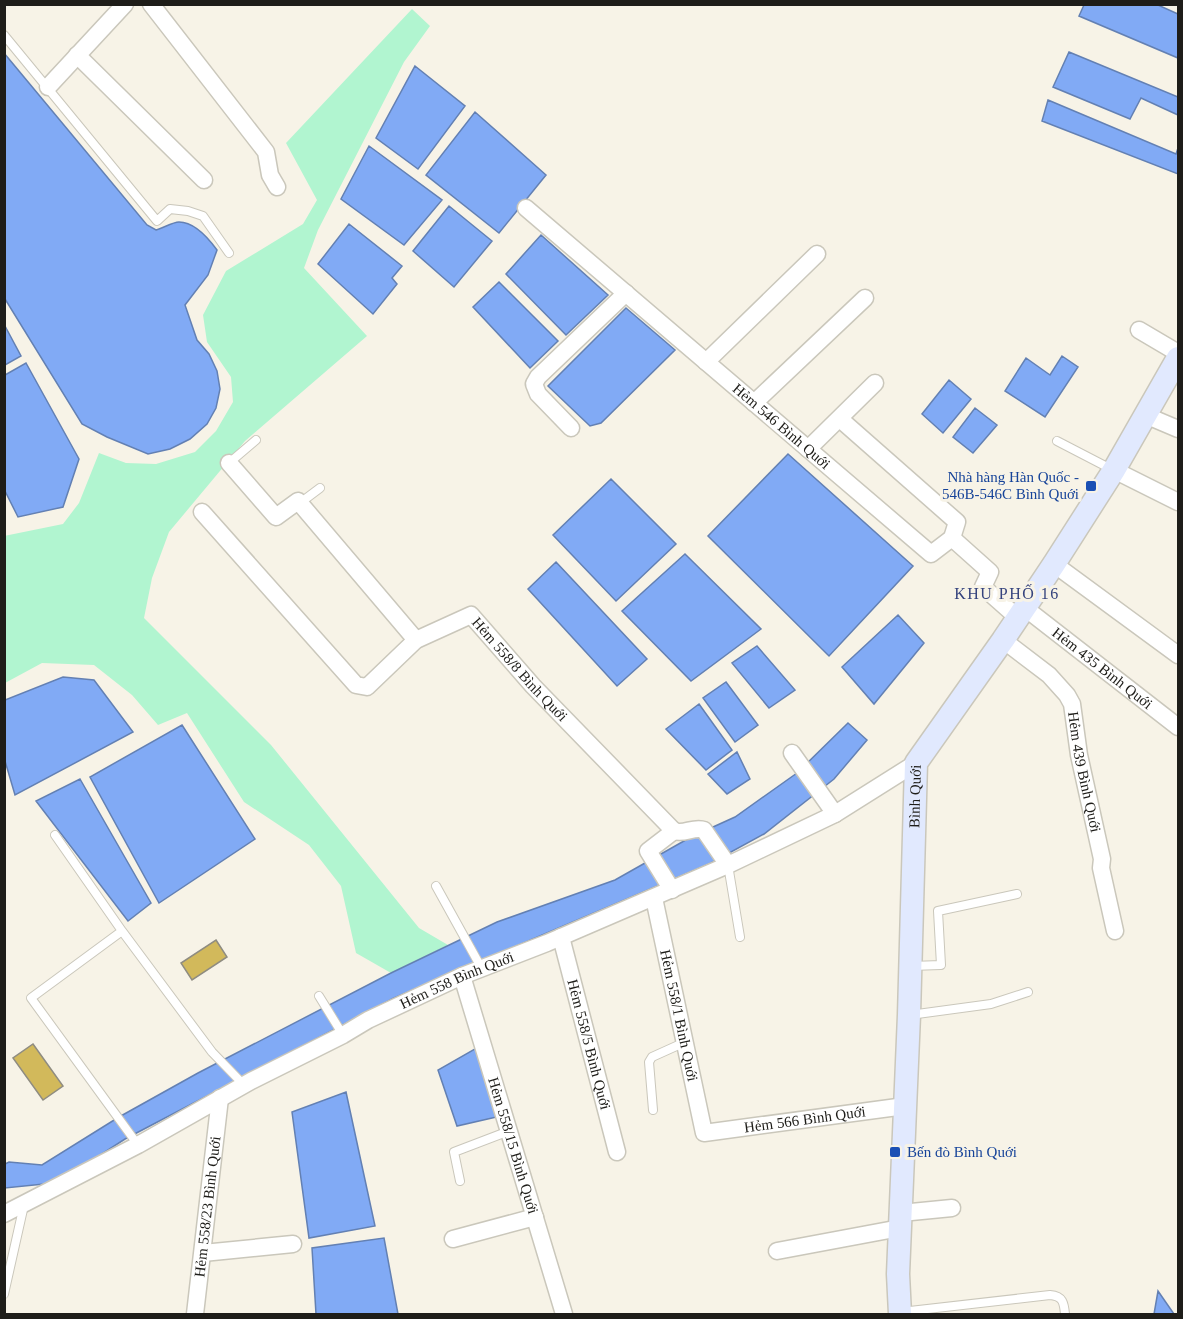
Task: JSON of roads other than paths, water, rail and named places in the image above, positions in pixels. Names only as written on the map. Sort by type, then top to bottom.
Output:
[{"type":"main road","name":"Bình Quới","points":[[900,1313],[898,1274],[911,966],[916,763],[1054,564],[1108,467],[1145,415],[1179,358]]},
{"type":"street","points":[[48,87],[125,4]]},
{"type":"street","points":[[151,4],[266,152],[270,175],[277,187]]},
{"type":"street","points":[[77,55],[204,180]]},
{"type":"street","name":"Hẻm 546 Bình Quới","points":[[526,208],[932,554],[952,538]]},
{"type":"street","points":[[706,362],[817,254]]},
{"type":"street","points":[[571,428],[538,394],[534,384],[538,377],[626,293]]},
{"type":"street","points":[[754,403],[866,298]]},
{"type":"street","points":[[1139,330],[1179,353]]},
{"type":"street","points":[[808,449],[875,383]]},
{"type":"street","points":[[1145,415],[1179,429]]},
{"type":"street","points":[[840,418],[957,522],[952,538],[990,572],[983,587],[1022,613]]},
{"type":"street","points":[[229,463],[276,517],[298,501],[416,640]]},
{"type":"street","points":[[1108,467],[1179,502]]},
{"type":"street","name":"Hẻm 558/8 Bình Quới","points":[[202,512],[356,685],[367,687],[416,640],[468,611],[533,686],[674,831]]},
{"type":"street","points":[[1054,564],[1179,655]]},
{"type":"street","name":"Hẻm 435 Bình Quới","points":[[1022,613],[1179,727]]},
{"type":"street","name":"Hẻm 439 Bình Quới","points":[[1003,640],[1049,675],[1072,704],[1079,754],[1115,931]]},
{"type":"street","points":[[796,758],[835,814]]},
{"type":"street","name":"Hẻm 558 Bình Quới","points":[[4,1214],[244,1085],[344,1035],[368,1020],[481,967],[654,898],[670,887],[835,814],[916,763]]},
{"type":"street","points":[[670,887],[648,851],[674,831],[700,828],[705,831],[727,863]]},
{"type":"street","name":"Hẻm 558/1 Bình Quới","points":[[654,898],[683,1043],[704,1133]]},
{"type":"street","name":"Hẻm 558/5 Bình Quới","points":[[561,937],[617,1152]]},
{"type":"street","name":"Hẻm 558/15 Bình Quới","points":[[462,976],[564,1314]]},
{"type":"street","name":"Hẻm 558/23 Bình Quới","points":[[195,1314],[220,1098]]},
{"type":"street","name":"Hẻm 566 Bình Quới","points":[[704,1133],[905,1106]]},
{"type":"street","points":[[777,1251],[952,1208]]},
{"type":"street","points":[[453,1239],[535,1217]]},
{"type":"street","points":[[202,1253],[293,1244]]},
{"type":"lane","points":[[4,35],[157,221],[170,209],[203,216],[229,253]]},
{"type":"lane","points":[[229,463],[256,440]]},
{"type":"lane","points":[[1057,441],[1108,467]]},
{"type":"lane","points":[[300,503],[320,488]]},
{"type":"lane","points":[[56,835],[122,931],[212,1052],[244,1085]]},
{"type":"lane","points":[[727,863],[740,937]]},
{"type":"lane","points":[[436,886],[481,967]]},
{"type":"lane","points":[[911,966],[941,965],[938,911],[1017,894]]},
{"type":"lane","points":[[122,931],[31,998],[136,1142]]},
{"type":"lane","points":[[909,1015],[991,1004],[1028,992]]},
{"type":"lane","points":[[319,996],[344,1035]]},
{"type":"lane","points":[[654,1110],[650,1062],[652,1057],[683,1043]]},
{"type":"lane","points":[[460,1181],[453,1152],[509,1131]]},
{"type":"lane","points":[[4,1294],[24,1205]]},
{"type":"lane","points":[[900,1313],[1050,1295],[1062,1299],[1065,1303],[1065,1314]]},
{"type":"water","points":[[1084,5],[1158,5],[1178,14],[1178,58],[1079,16]]},
{"type":"water","points":[[1069,52],[1178,97],[1178,115],[1141,98],[1130,119],[1053,87]]},
{"type":"water","points":[[4,53],[147,225],[156,230],[177,222],[191,225],[201,232],[217,250],[208,275],[185,305],[197,340],[209,354],[217,371],[220,389],[216,408],[207,424],[190,439],[170,449],[148,454],[82,424],[5,299]]},
{"type":"water","points":[[415,66],[465,106],[418,169],[376,138]]},
{"type":"water","points":[[1048,100],[1176,154],[1178,148],[1178,174],[1042,121]]},
{"type":"water","points":[[475,112],[546,175],[499,233],[426,175]]},
{"type":"water","points":[[369,146],[442,200],[404,245],[341,199]]},
{"type":"water","points":[[449,206],[492,241],[454,287],[413,251]]},
{"type":"water","points":[[349,224],[402,266],[392,278],[397,284],[373,314],[318,264]]},
{"type":"water","points":[[541,235],[608,295],[566,335],[506,274]]},
{"type":"water","points":[[499,282],[558,341],[530,368],[473,307]]},
{"type":"water","points":[[626,308],[675,350],[601,423],[590,426],[548,386]]},
{"type":"water","points":[[5,326],[21,356],[4,365]]},
{"type":"water","points":[[1062,356],[1078,367],[1045,417],[1005,391],[1026,358],[1050,375]]},
{"type":"water","points":[[26,363],[79,459],[63,507],[18,517],[5,491],[5,375]]},
{"type":"water","points":[[949,380],[971,399],[943,433],[922,414]]},
{"type":"water","points":[[975,408],[997,425],[973,453],[953,437]]},
{"type":"water","points":[[788,454],[913,566],[829,656],[708,536]]},
{"type":"water","points":[[611,479],[676,544],[616,601],[553,535]]},
{"type":"water","points":[[685,554],[761,629],[691,681],[622,611]]},
{"type":"water","points":[[556,562],[647,659],[617,686],[528,589]]},
{"type":"water","points":[[898,615],[924,643],[874,704],[842,667]]},
{"type":"water","points":[[757,646],[795,690],[769,708],[732,663]]},
{"type":"water","points":[[63,677],[94,680],[133,732],[15,795],[5,761],[5,700]]},
{"type":"water","points":[[726,682],[758,725],[735,742],[703,698]]},
{"type":"water","points":[[699,704],[732,750],[706,770],[666,729]]},
{"type":"water","points":[[848,723],[867,740],[834,779],[764,834],[709,864],[394,998],[125,1139],[68,1176],[44,1184],[5,1188],[5,1164],[9,1162],[42,1165],[119,1117],[198,1073],[391,973],[497,922],[615,880],[691,837],[735,817],[797,773]]},
{"type":"water","points":[[182,725],[255,839],[159,903],[90,777]]},
{"type":"water","points":[[737,752],[750,779],[727,794],[708,774]]},
{"type":"water","points":[[80,779],[151,903],[128,921],[36,801]]},
{"type":"water","points":[[480,1046],[501,1116],[457,1126],[438,1070]]},
{"type":"water","points":[[346,1092],[375,1226],[309,1238],[292,1112]]},
{"type":"water","points":[[384,1238],[398,1314],[316,1314],[312,1248]]},
{"type":"water","points":[[1158,1291],[1174,1314],[1154,1314]]},
{"type":"place","name":"Nhà hàng Hàn Quốc - 546B-546C Bình Quới","points":[[1091,486]]},
{"type":"place","name":"Bến đò Bình Quới","points":[[895,1152]]},
{"type":"district","name":"KHU PHỐ 16","points":[[1007,593]]}]
